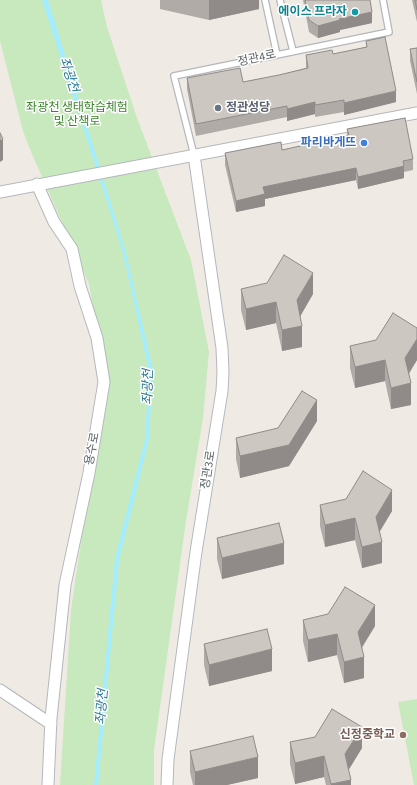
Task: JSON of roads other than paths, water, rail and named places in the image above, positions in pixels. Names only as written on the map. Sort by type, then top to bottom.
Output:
[{"type":"street","points":[[0,192],[417,113]]},
{"type":"street","name":"정관3로","points":[[167,785],[169,752],[196,552],[222,391],[223,372],[216,302],[206,250],[194,155]]},
{"type":"street","name":"용수로","points":[[37,184],[54,222],[72,249],[80,286],[97,338],[104,382],[88,473],[65,585],[51,724],[48,785]]},
{"type":"street","points":[[0,690],[51,724]]},
{"type":"lane","points":[[265,0],[277,55]]},
{"type":"lane","points":[[280,0],[293,51]]},
{"type":"lane","name":"정관4로","points":[[194,155],[174,76],[388,32],[383,0]]},
{"type":"water","name":"좌광천","points":[[42,0],[48,0],[125,249],[153,370],[149,439],[119,560],[98,785],[94,785],[115,558],[145,439],[149,371],[122,249]]},
{"type":"place","name":"에이스 프라자","points":[[355,12]]},
{"type":"place","name":"정관성당","points":[[218,108]]},
{"type":"place","name":"파리바게뜨","points":[[364,143]]},
{"type":"place","name":"신정중학교","points":[[403,735]]},
{"type":"park label","name":"좌광천 생태학습체험 및 산책로","points":[[77,115]]}]
